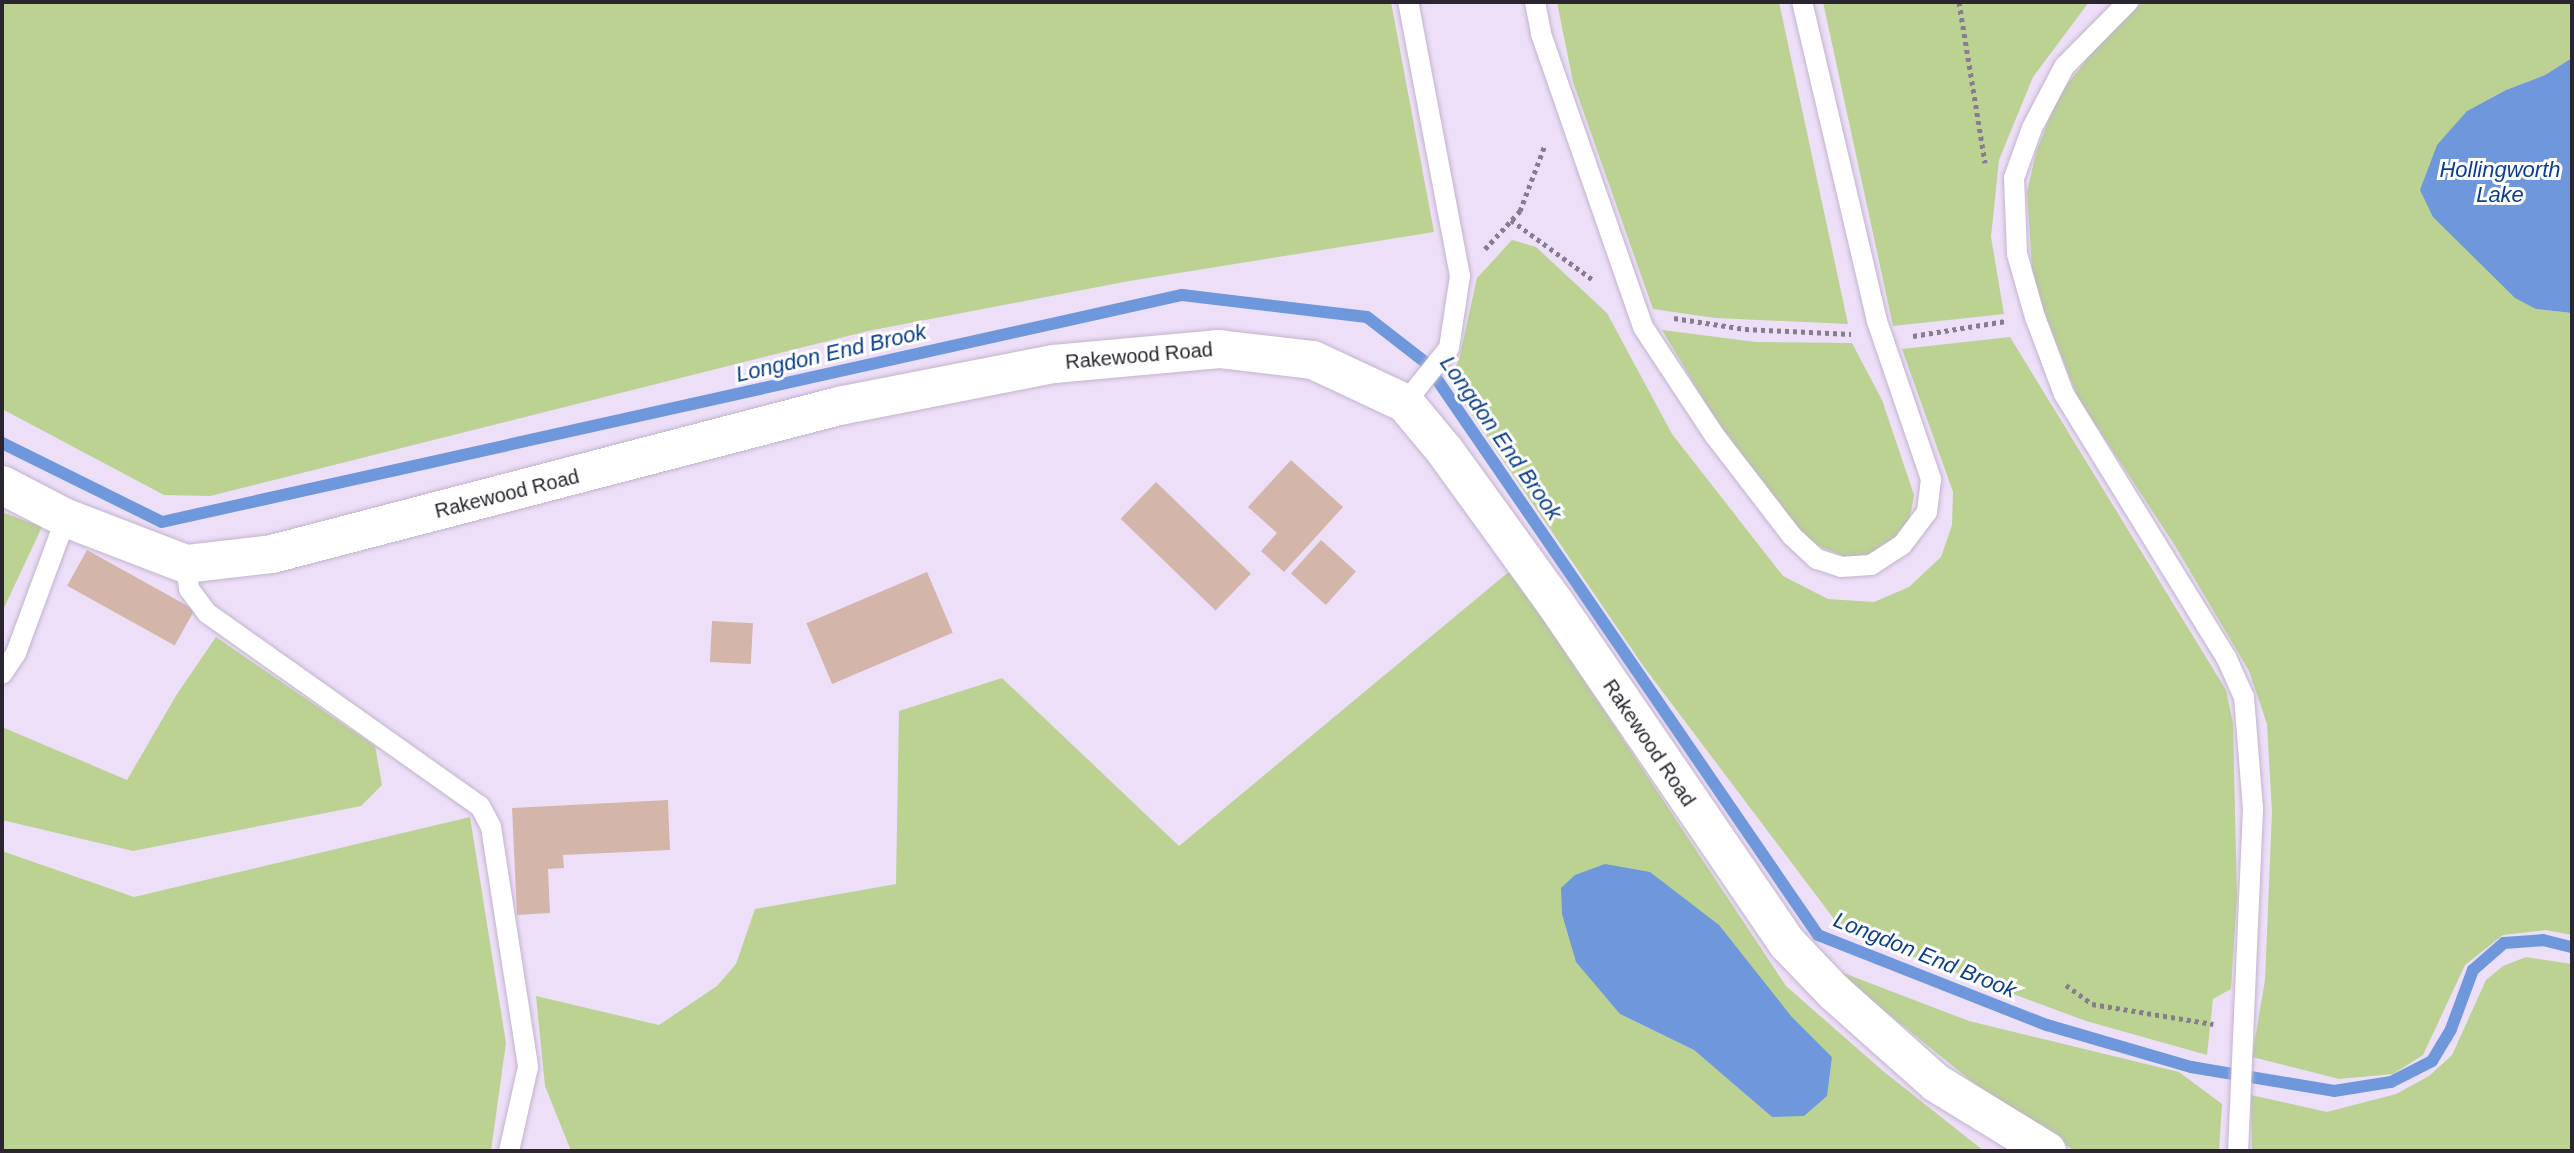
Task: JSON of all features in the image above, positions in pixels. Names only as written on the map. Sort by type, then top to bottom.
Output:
[{"type":"street","name":"Rakewood Road","points":[[2,485],[66,518],[186,564],[272,554],[839,406],[1054,364],[1219,349],[1313,360],[1412,394],[1445,451],[1522,555],[1787,943],[1834,992],[1936,1083],[2047,1151]]},
{"type":"lane","points":[[1408,2],[1460,276],[1449,348],[1412,394]]},
{"type":"lane","points":[[1535,2],[1541,34],[1643,327],[1715,436],[1792,536],[1817,559],[1841,567],[1871,565],[1902,545],[1927,512],[1931,479],[1877,321],[1802,2]]},
{"type":"lane","points":[[2128,2],[2064,67],[2032,128],[2014,178],[2017,254],[2035,317],[2064,394],[2226,657],[2244,697],[2253,809],[2238,1151]]},
{"type":"lane","points":[[2,674],[16,653],[66,518]]},
{"type":"lane","points":[[186,564],[189,589],[207,613],[480,806],[491,827],[528,1067],[509,1151]]},
{"type":"path","points":[[1959,2],[1986,173]]},
{"type":"path","points":[[1460,276],[1520,211],[1545,146],[1566,106]]},
{"type":"path","points":[[1511,220],[1638,312],[1745,329],[1864,334]]},
{"type":"path","points":[[1909,336],[2035,317]]},
{"type":"path","points":[[2066,985],[2092,1004],[2242,1030]]},
{"type":"green space","points":[[2,2],[1391,2],[1434,232],[1129,281],[868,331],[210,496],[164,495],[2,409]]},
{"type":"green space","points":[[1557,2],[1779,2],[1848,324],[1715,318],[1653,309],[1573,82]]},
{"type":"green space","points":[[1823,2],[2089,2],[2033,77],[1999,160],[1991,237],[2004,314],[1893,326]]},
{"type":"green space","points":[[2143,2],[2572,2],[2572,58],[2545,75],[2506,90],[2467,111],[2536,309],[2572,313],[2572,935],[2546,930],[2503,935],[2465,965],[2423,1055],[2393,1074],[2339,1079],[2252,1057],[2265,980],[2272,812],[2267,724],[2249,671],[2174,544],[2078,398],[2033,284],[2027,192],[2036,152],[2060,93],[2105,37]]},
{"type":"green space","points":[[1512,240],[1536,247],[1607,313],[1672,434],[1783,576],[1828,599],[1874,602],[1909,587],[1941,557],[1952,525],[1953,492],[1902,349],[2010,337],[2226,690],[2233,723],[2237,896],[2231,989],[2213,999],[2207,1055],[2086,1021],[1903,953],[1837,923],[1644,667],[1449,381],[1459,359],[1477,278]]},
{"type":"green space","points":[[1662,330],[1756,342],[1852,343],[1882,400],[1914,495],[1909,524],[1895,541],[1873,556],[1852,560],[1802,539],[1709,409]]},
{"type":"green space","points":[[2,512],[42,527],[2,612]]},
{"type":"green space","points":[[1511,570],[1786,986],[1883,1071],[1984,1151],[571,1151],[545,1086],[536,996],[659,1025],[717,986],[736,964],[755,909],[896,884],[899,711],[1002,678],[1179,846]],"holes":[[[1620,1014],[1791,1016],[1832,1057],[1772,1117],[1694,1050]]]},
{"type":"green space","points":[[216,637],[375,746],[382,785],[361,806],[133,851],[2,820],[2,727],[127,780],[177,694]]},
{"type":"green space","points":[[470,817],[506,1043],[491,1151],[2,1151],[2,851],[134,897]]},
{"type":"green space","points":[[2526,957],[2572,964],[2572,1151],[2252,1151],[2251,1095],[2327,1112],[2396,1094],[2429,1076],[2452,1055],[2486,980],[2503,966]]},
{"type":"green space","points":[[1833,969],[1969,1021],[2179,1072],[2222,1104],[2219,1151],[2075,1151],[1975,1084]]},
{"type":"water","name":"Hollingworth Lake","points":[[2572,58],[2572,313],[2536,309],[2515,298],[2433,217],[2420,190],[2437,145],[2467,111],[2506,90],[2545,75]]},
{"type":"water","points":[[1605,864],[1650,872],[1719,925],[1791,1016],[1832,1057],[1827,1096],[1804,1116],[1772,1117],[1694,1050],[1620,1014],[1576,962],[1562,914],[1561,888],[1575,875]]},
{"type":"building","points":[[1291,460],[1343,507],[1284,572],[1261,551],[1277,533],[1248,507]]},
{"type":"building","points":[[1156,482],[1251,574],[1216,610],[1121,519]]},
{"type":"building","points":[[1321,540],[1356,571],[1326,605],[1291,573]]},
{"type":"building","points":[[87,550],[195,610],[175,645],[67,586]]},
{"type":"building","points":[[927,572],[953,633],[832,684],[806,623]]},
{"type":"building","points":[[712,621],[753,623],[751,664],[710,662]]},
{"type":"building","points":[[668,800],[670,850],[563,855],[564,868],[548,869],[550,913],[517,915],[512,808]]},
{"type":"waterway","name":"Longdon End Brook","points":[[2,443],[162,522],[1182,295],[1367,317],[1425,362],[1818,935],[2047,1025],[2191,1067],[2334,1091],[2391,1082],[2432,1061],[2451,1029],[2473,970],[2504,943],[2543,940],[2572,947]]}]
